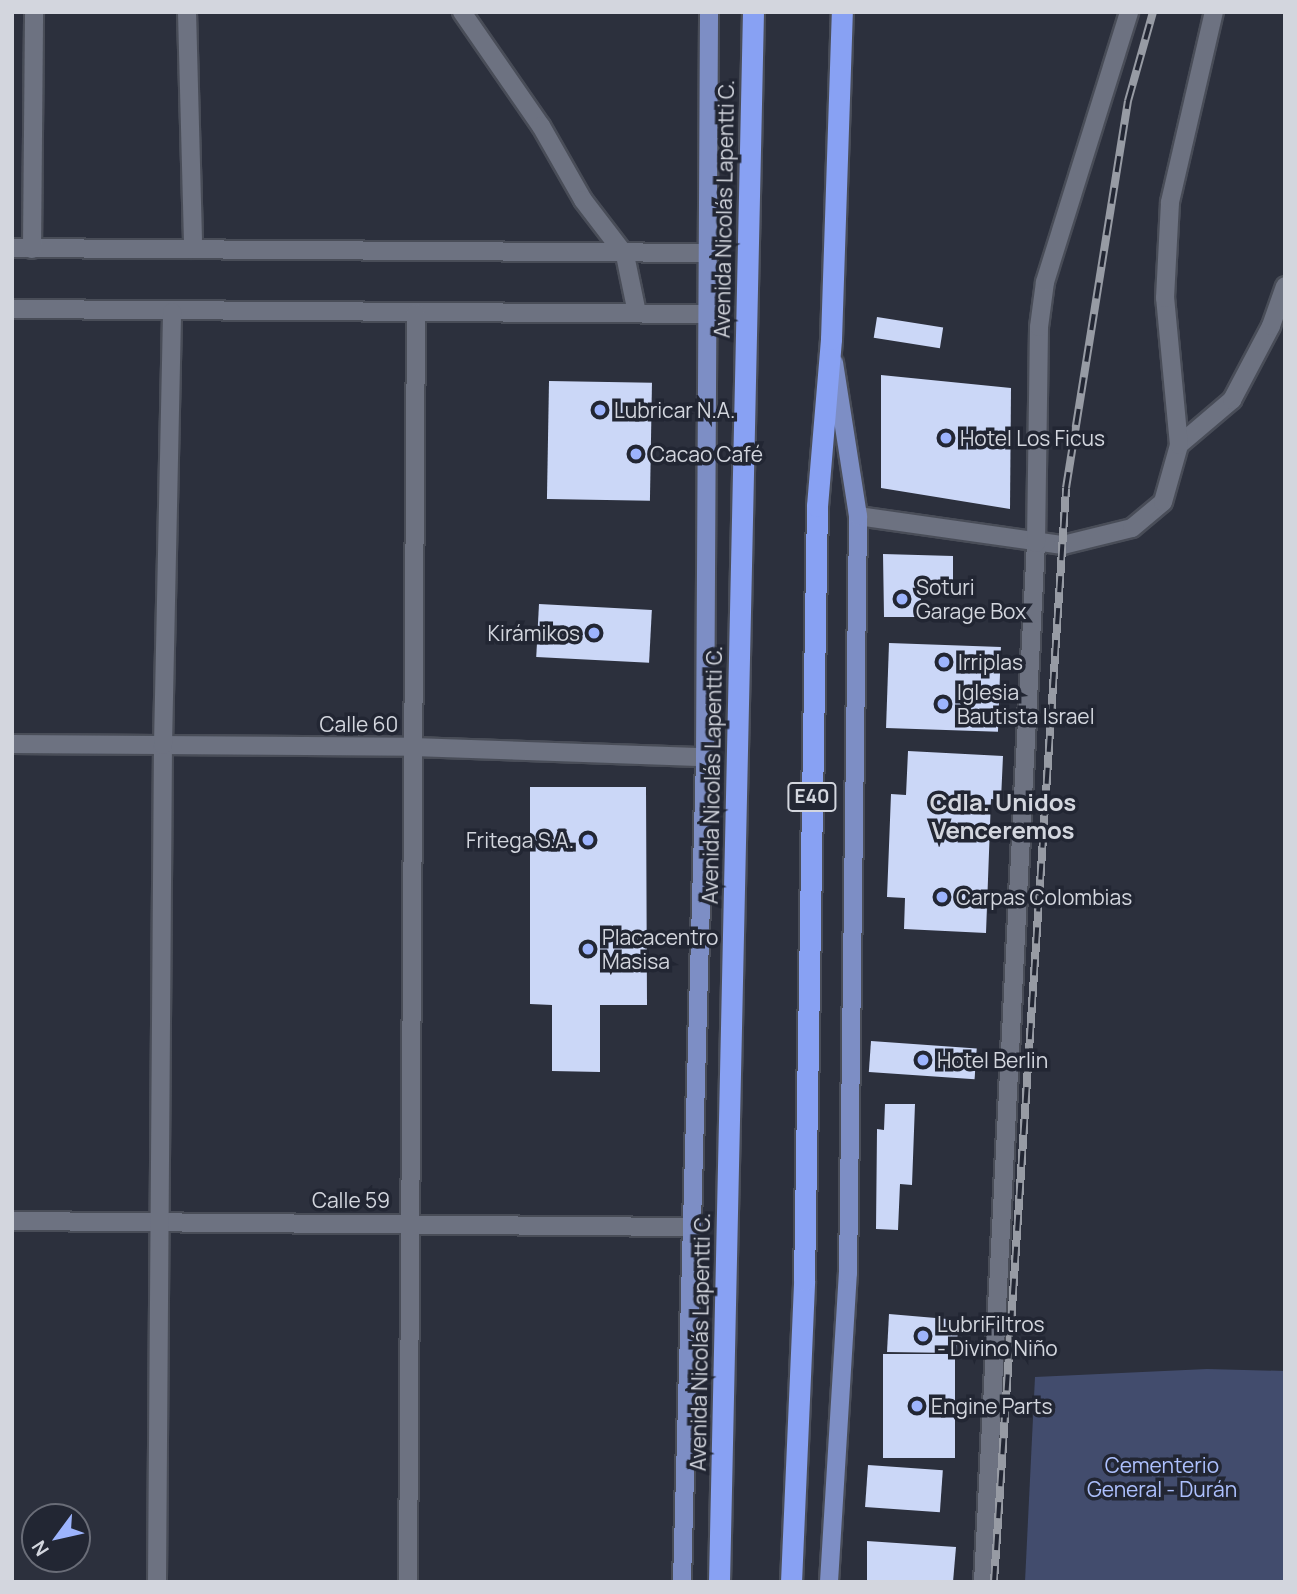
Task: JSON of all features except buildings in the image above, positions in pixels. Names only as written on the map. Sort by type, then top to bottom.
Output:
[{"type":"highway","name":"Avenida Nicolás Lapentti C.","points":[[719,1582],[753,12]]},
{"type":"highway","name":"E40","points":[[791,1582],[804,1280],[817,506],[831,339],[842,12]]},
{"type":"main road","name":"Avenida Nicolás Lapentti C.","points":[[682,1582],[689,1227],[705,757],[709,12]]},
{"type":"main road","name":"E40","points":[[829,1582],[848,1273],[858,516],[831,339]]},
{"type":"street","points":[[32,249],[34,12]]},
{"type":"street","points":[[187,12],[193,249]]},
{"type":"street","points":[[462,12],[541,126],[583,200],[625,255],[638,313]]},
{"type":"street","points":[[983,1582],[1035,542],[1039,327],[1045,282],[1129,12]]},
{"type":"street","points":[[858,516],[1035,542],[1085,542],[1132,528],[1150,516],[1163,502],[1179,445],[1165,298],[1170,202],[1214,12]]},
{"type":"street","points":[[12,248],[625,255],[708,253]]},
{"type":"street","points":[[1179,445],[1232,400],[1271,326],[1285,286]]},
{"type":"street","points":[[12,309],[707,314]]},
{"type":"street","points":[[157,1582],[163,745],[172,312]]},
{"type":"street","points":[[408,1582],[408,1224],[416,313]]},
{"type":"street","name":"Calle 60","points":[[12,744],[412,747],[705,757]]},
{"type":"street","name":"Calle 59","points":[[12,1221],[689,1227]]},
{"type":"green space","name":"Cementerio General - Durán","points":[[1207,1369],[1285,1371],[1285,1582],[1025,1582],[1035,1377]]},
{"type":"railway","points":[[994,1582],[1066,488],[1128,101],[1153,12]]},
{"type":"place","name":"Lubricar N.A.","points":[[600,410]]},
{"type":"place","name":"Hotel Los Ficus","points":[[946,438]]},
{"type":"place","name":"Cacao Café","points":[[636,454]]},
{"type":"place","name":"Soturi Garage Box","points":[[902,599]]},
{"type":"place","name":"Kirámikos","points":[[594,633]]},
{"type":"place","name":"Irriplas","points":[[944,662]]},
{"type":"place","name":"Iglesia Bautista Israel","points":[[943,704]]},
{"type":"place","name":"Fritega S.A.","points":[[588,840]]},
{"type":"place","name":"Carpas Colombias","points":[[942,897]]},
{"type":"place","name":"Placacentro Masisa","points":[[588,949]]},
{"type":"place","name":"Hotel Berlin","points":[[923,1060]]},
{"type":"place","name":"LubriFiltros - Divino Niño","points":[[923,1336]]},
{"type":"place","name":"Engine Parts","points":[[917,1406]]},
{"type":"district","name":"Cdla. Unidos Venceremos","points":[[1003,816]]}]
